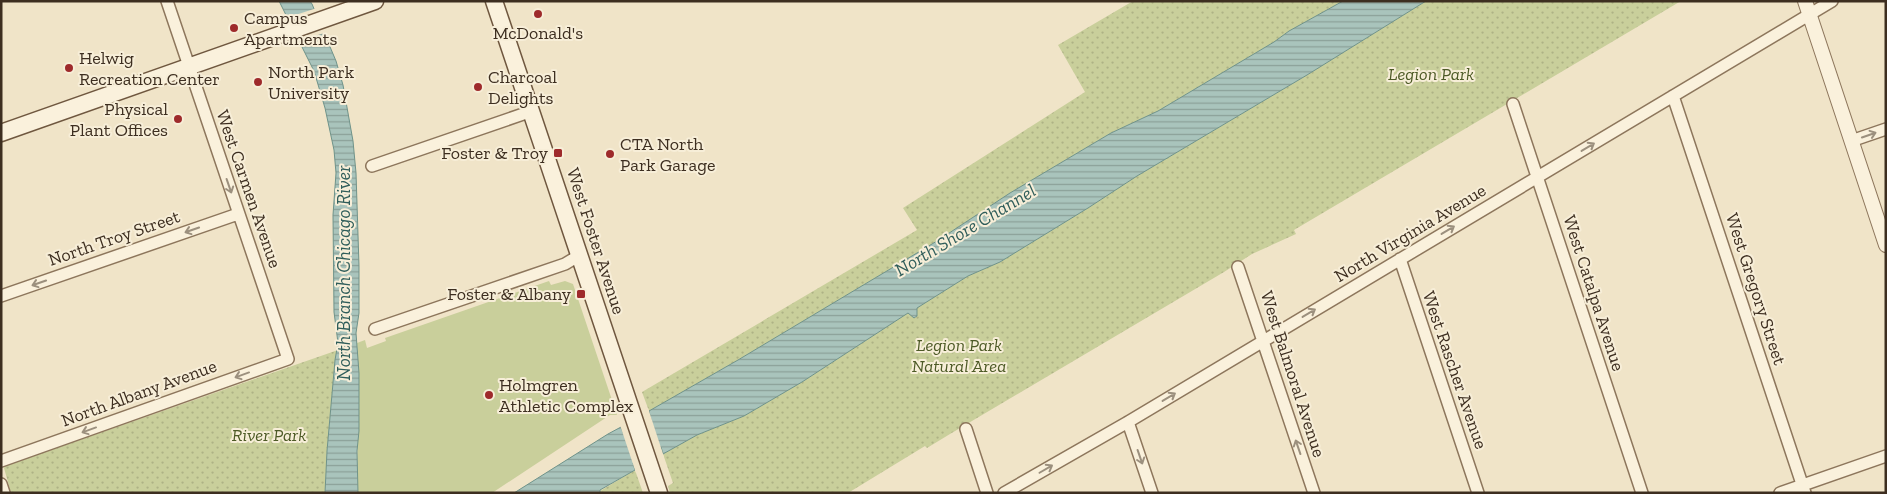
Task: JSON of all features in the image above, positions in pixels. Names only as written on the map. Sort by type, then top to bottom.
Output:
[{"type":"main road","points":[[1,133],[374,1]]},
{"type":"main road","name":"West Foster Avenue","points":[[494,1],[659,493]]},
{"type":"street","name":"West Carmen Avenue","points":[[167,1],[288,359]]},
{"type":"street","name":"North Virginia Avenue","points":[[1004,493],[1128,422],[1673,96],[1808,8],[1832,1]]},
{"type":"street","points":[[1808,8],[1886,245]]},
{"type":"street","name":"West Gregory Street","points":[[1673,96],[1804,489]]},
{"type":"street","name":"West Catalpa Avenue","points":[[1513,104],[1642,493]]},
{"type":"street","points":[[372,166],[532,111]]},
{"type":"street","points":[[1852,141],[1886,129]]},
{"type":"street","name":"North Troy Street","points":[[1,296],[238,214]]},
{"type":"street","points":[[375,329],[565,264],[580,255]]},
{"type":"street","name":"West Rascher Avenue","points":[[1400,259],[1478,493]]},
{"type":"street","name":"West Balmoral Avenue","points":[[1238,266],[1314,493]]},
{"type":"street","name":"North Albany Avenue","points":[[1,461],[288,359]]},
{"type":"street","points":[[1128,422],[1152,493]]},
{"type":"street","points":[[966,429],[987,493]]},
{"type":"street","points":[[1780,493],[1804,489],[1886,456]]},
{"type":"street","points":[[1,484],[4,493]]},
{"type":"green space","points":[[1133,1],[1343,1],[1289,31],[1274,42],[1158,111],[1111,133],[1010,193],[937,241],[649,411],[642,392],[917,230],[903,208],[1085,92],[1058,45]]},
{"type":"green space","name":"Legion Park","points":[[1426,1],[1681,1],[1294,230],[1296,234],[1252,254],[848,493],[670,493],[668,486],[673,483],[663,454],[697,435],[744,416],[802,382],[908,313],[915,318],[917,316],[917,308],[968,276],[1000,262],[1137,176],[1307,75]]},
{"type":"green space","name":"Holmgren Athletic Complex","points":[[549,281],[551,285],[565,281],[573,284],[617,415],[610,415],[492,493],[358,493],[357,343],[365,340],[367,348],[386,341],[385,338]]},
{"type":"green space","name":"River Park","points":[[338,350],[335,360],[325,493],[11,493],[5,466]]},
{"type":"green space","points":[[635,470],[643,493],[600,493],[600,491]]},
{"type":"water","name":"North Branch Chicago River","points":[[279,1],[310,1],[312,4],[336,61],[343,85],[353,141],[359,266],[359,313],[356,333],[359,373],[358,493],[325,493],[327,451],[338,343],[334,312],[333,215],[336,173],[334,150],[325,108],[314,71]]},
{"type":"water","name":"North Shore Channel","points":[[1343,1],[1426,1],[1307,75],[1137,176],[1000,262],[968,276],[917,308],[917,316],[914,318],[908,313],[802,382],[744,416],[697,435],[663,454],[661,447],[633,463],[635,470],[600,490],[600,493],[514,493],[621,427],[624,435],[651,420],[649,411],[937,241],[1010,193],[1111,133],[1158,111],[1274,42],[1289,31]]},
{"type":"pier","points":[[317,8],[327,32],[297,42],[286,18]]},
{"type":"pier","points":[[648,408],[664,457],[661,456],[659,450],[636,464],[638,470],[636,473],[620,425],[623,425],[626,432],[649,418],[646,411]]},
{"type":"place","name":"McDonald's","points":[[538,14]]},
{"type":"place","name":"Campus Apartments","points":[[234,28]]},
{"type":"place","name":"Helwig Recreation Center","points":[[69,68]]},
{"type":"place","name":"North Park University","points":[[258,82]]},
{"type":"place","name":"Charcoal Delights","points":[[478,87]]},
{"type":"place","name":"Physical Plant Offices","points":[[178,119]]},
{"type":"place","name":"Foster & Troy","points":[[558,153]]},
{"type":"place","name":"CTA North Park Garage","points":[[610,154]]},
{"type":"place","name":"Foster & Albany","points":[[581,294]]},
{"type":"place","name":"Holmgren Athletic Complex","points":[[489,395]]},
{"type":"park label","name":"Legion Park Natural Area","points":[[959,355]]}]
